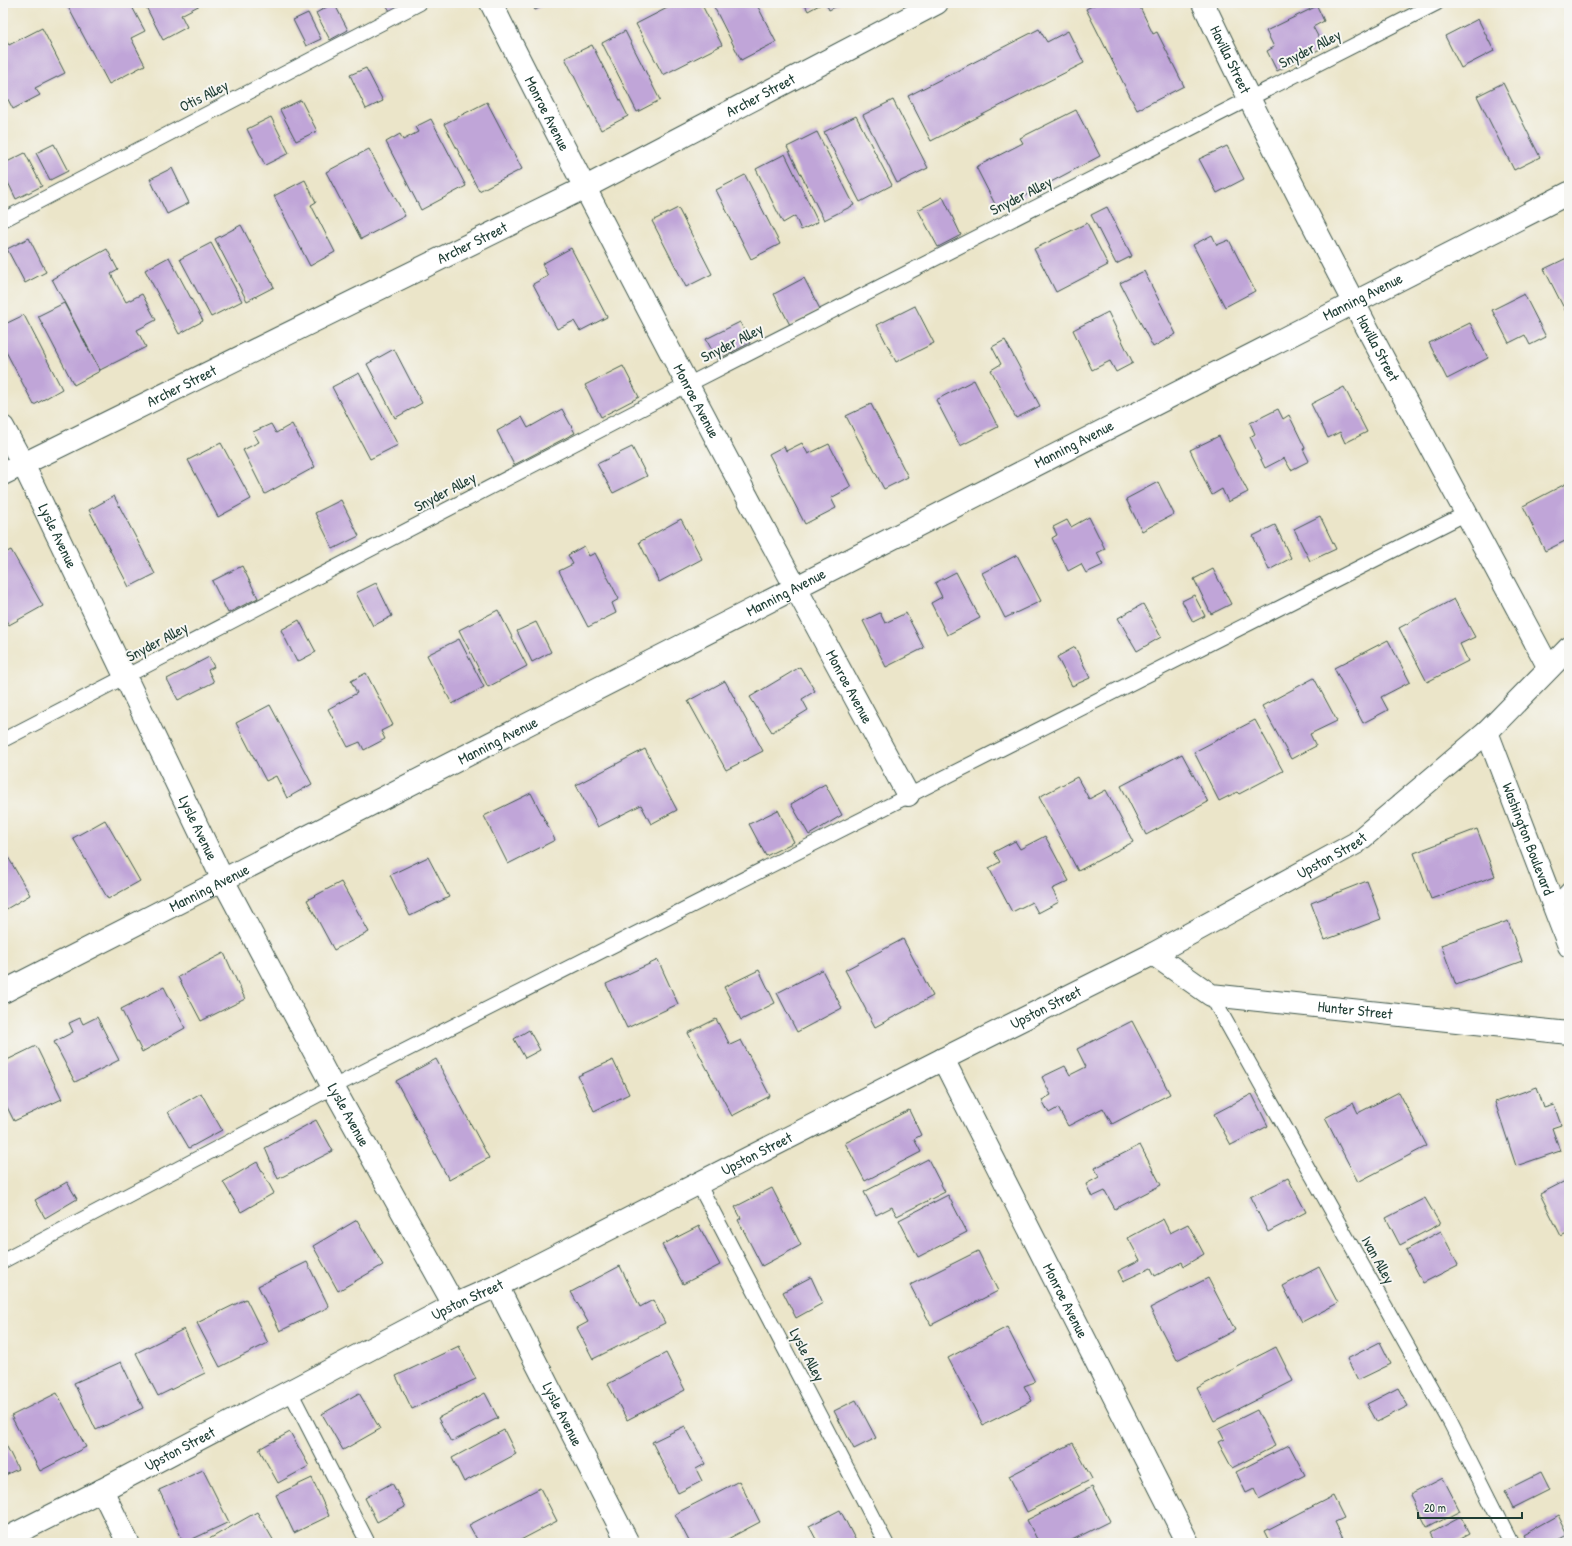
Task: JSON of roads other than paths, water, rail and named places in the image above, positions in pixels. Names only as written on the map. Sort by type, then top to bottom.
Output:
[{"type":"street","name":"Monroe Avenue","points":[[491,3],[584,188],[687,385],[794,587],[908,795]]},
{"type":"street","name":"Archer Street","points":[[3,474],[584,188],[937,3]]},
{"type":"street","name":"Havilla Street","points":[[1203,3],[1249,99],[1549,668]]},
{"type":"street","name":"Manning Avenue","points":[[3,992],[224,882],[794,587],[1354,300],[1569,193]]},
{"type":"street","name":"Lysle Avenue","points":[[3,427],[23,464],[224,882],[333,1087],[454,1305]]},
{"type":"street","name":"Upston Street","points":[[3,1540],[102,1490],[454,1305],[497,1286],[1153,954],[1356,843],[1487,732],[1569,648]]},
{"type":"street","name":"Washington Boulevard","points":[[1487,732],[1569,946]]},
{"type":"street","name":"Hunter Street","points":[[1153,954],[1211,995],[1569,1033]]},
{"type":"street","name":"Monroe Avenue","points":[[943,1059],[1188,1543]]},
{"type":"street","name":"Lysle Avenue","points":[[497,1286],[628,1543]]},
{"type":"street","points":[[102,1490],[128,1543]]},
{"type":"lane","name":"Otis Alley","points":[[3,220],[420,3]]},
{"type":"lane","name":"Snyder Alley","points":[[3,740],[687,385],[1437,3]]},
{"type":"lane","points":[[3,1261],[333,1087],[1467,512]]},
{"type":"lane","points":[[1554,906],[1569,889]]},
{"type":"lane","name":"Ivan Alley","points":[[1211,995],[1450,1422],[1512,1543]]},
{"type":"lane","name":"Lysle Alley","points":[[698,1183],[886,1543]]},
{"type":"lane","points":[[290,1391],[368,1543]]}]
